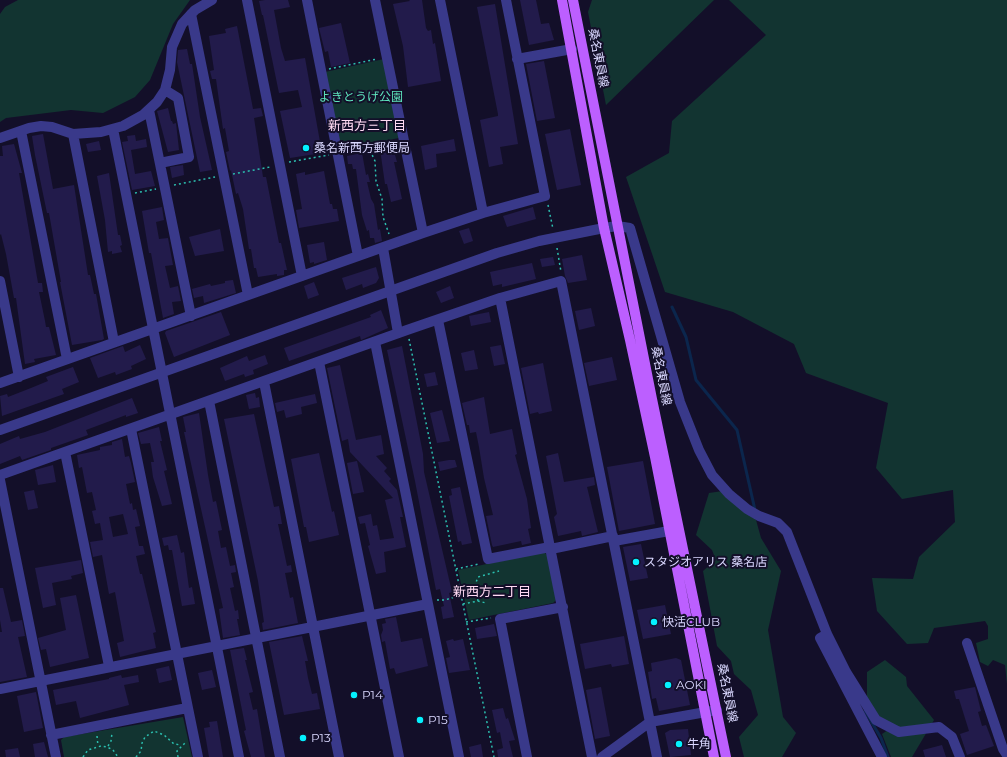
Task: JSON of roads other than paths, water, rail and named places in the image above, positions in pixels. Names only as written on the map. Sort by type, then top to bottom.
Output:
[{"type":"main road","name":"桑名東員線","points":[[562,0],[604,228],[630,340],[714,757]]},
{"type":"main road","name":"桑名東員線","points":[[573,0],[602,140],[617,226],[704,642],[726,757]]},
{"type":"main road","points":[[602,140],[599,154],[612,218],[610,226],[604,228]]},
{"type":"main road","points":[[617,226],[612,233],[612,237],[629,316],[630,340]]},
{"type":"main road","points":[[704,642],[703,658],[712,704],[704,711]]},
{"type":"street","points":[[0,138],[21,130],[41,126],[52,127],[73,134],[113,130],[123,126],[150,110],[165,90],[174,39],[182,24],[190,14],[212,0]]},
{"type":"street","points":[[247,0],[302,276]]},
{"type":"street","points":[[307,0],[358,256]]},
{"type":"street","points":[[375,0],[423,233]]},
{"type":"street","points":[[440,0],[483,213]]},
{"type":"street","points":[[0,383],[423,233],[483,213],[545,196],[506,0]]},
{"type":"street","points":[[190,14],[248,295]]},
{"type":"street","points":[[517,59],[572,49]]},
{"type":"street","points":[[160,163],[189,157],[178,98],[165,90]]},
{"type":"street","points":[[150,110],[191,316]]},
{"type":"street","points":[[21,130],[67,359]]},
{"type":"street","points":[[113,130],[239,757]]},
{"type":"street","points":[[73,134],[114,342]]},
{"type":"street","points":[[0,430],[391,290],[511,249],[558,236],[617,226],[630,228],[680,402],[699,450],[712,475],[729,494],[747,509],[778,523],[787,532],[824,636],[882,757]]},
{"type":"street","points":[[387,246],[391,290],[403,332]]},
{"type":"street","points":[[0,281],[19,376]]},
{"type":"street","points":[[0,475],[500,298],[561,282],[657,757]]},
{"type":"street","points":[[500,298],[592,757]]},
{"type":"street","points":[[438,320],[488,559],[613,538],[669,531]]},
{"type":"street","points":[[376,342],[459,757]]},
{"type":"street","points":[[319,362],[399,757]]},
{"type":"street","points":[[264,382],[339,757]]},
{"type":"street","points":[[209,401],[280,757]]},
{"type":"street","points":[[131,429],[198,757]]},
{"type":"street","points":[[65,452],[109,666]]},
{"type":"street","points":[[0,480],[56,757]]},
{"type":"street","points":[[0,689],[256,636],[428,604]]},
{"type":"street","points":[[527,757],[500,619],[562,607]]},
{"type":"street","points":[[824,636],[876,720],[899,732],[939,727],[952,737],[960,757]]},
{"type":"street","points":[[967,643],[1003,750],[1007,755]]},
{"type":"street","points":[[51,735],[187,708]]},
{"type":"street","points":[[602,757],[650,722],[704,711],[717,710]]},
{"type":"waterway","points":[[672,307],[686,337],[696,380],[737,430],[755,510]]},
{"type":"waterway","points":[[865,711],[881,738],[888,757]]},
{"type":"place","name":"桑名新西方郵便局","points":[[306,148]]},
{"type":"place","name":"スタジオアリス 桑名店","points":[[636,562]]},
{"type":"place","name":"快活CLUB","points":[[654,622]]},
{"type":"place","name":"AOKI","points":[[668,685]]},
{"type":"place","name":"P14","points":[[354,695]]},
{"type":"place","name":"P15","points":[[420,720]]},
{"type":"place","name":"P13","points":[[303,738]]},
{"type":"place","name":"牛角","points":[[679,744]]},
{"type":"district","name":"新西方三丁目","points":[[367,126]]},
{"type":"district","name":"新西方二丁目","points":[[492,592]]},
{"type":"park label","name":"よきとうげ公園","points":[[361,97]]}]
